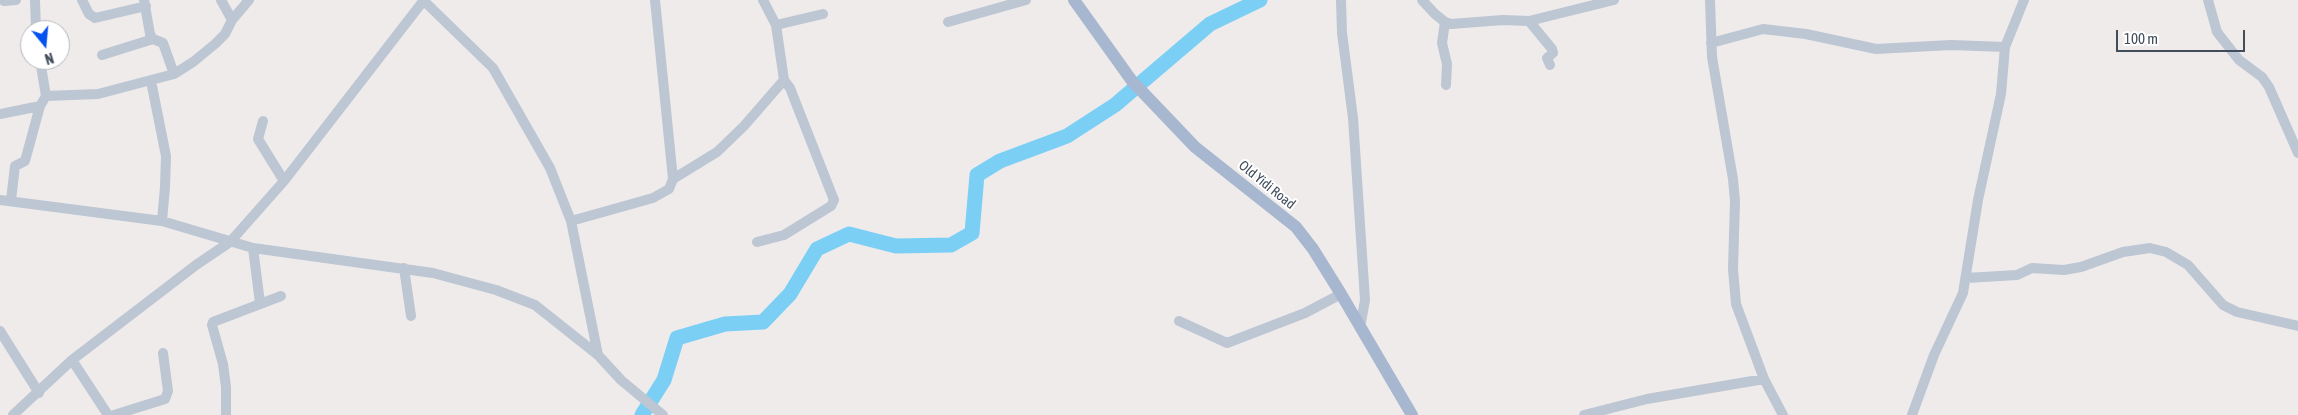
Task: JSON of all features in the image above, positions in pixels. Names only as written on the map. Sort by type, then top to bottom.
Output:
[{"type":"main road","name":"Old Yidi Road","points":[[1074,0],[1141,92],[1195,147],[1296,227],[1313,249],[1341,294],[1412,415]]},
{"type":"street","points":[[4,1],[16,0]]},
{"type":"street","points":[[35,0],[36,20]]},
{"type":"street","points":[[82,0],[89,14],[94,18],[145,3],[153,38]]},
{"type":"street","points":[[221,0],[232,20]]},
{"type":"street","points":[[46,96],[98,94],[174,74],[212,47],[225,34],[232,20],[249,0]]},
{"type":"street","points":[[13,415],[39,393],[72,360],[188,270],[230,242],[284,181],[423,0],[493,68],[550,168],[571,220],[598,355]]},
{"type":"street","points":[[571,220],[662,194],[669,189],[673,179],[656,0]]},
{"type":"street","points":[[757,242],[784,234],[831,206],[834,200],[790,88],[784,80],[776,25],[763,0]]},
{"type":"street","points":[[948,22],[1026,0]]},
{"type":"street","points":[[1341,0],[1342,33],[1354,118],[1365,300],[1360,328]]},
{"type":"street","points":[[1422,0],[1445,22],[1452,24],[1503,20],[1529,21],[1614,0]]},
{"type":"street","points":[[1710,0],[1711,43],[1715,80],[1733,179],[1735,201],[1732,269],[1736,304],[1764,379],[1783,415]]},
{"type":"street","points":[[1912,415],[1934,355],[1963,293],[1978,200],[2000,94],[2006,47],[2024,0]]},
{"type":"street","points":[[2208,0],[2217,32],[2239,60],[2262,77],[2269,87],[2298,153]]},
{"type":"street","points":[[776,25],[822,14]]},
{"type":"street","points":[[1529,21],[1552,49],[1553,53],[1547,58],[1550,65]]},
{"type":"street","points":[[1445,22],[1442,43],[1447,64],[1446,85]]},
{"type":"street","points":[[1711,43],[1763,29],[1806,34],[1876,49],[1951,45],[2006,47]]},
{"type":"street","points":[[102,55],[153,38],[163,43],[174,74]]},
{"type":"street","points":[[42,70],[46,96],[40,106],[25,161],[15,166],[5,200],[162,221],[253,248],[433,273],[496,290],[535,305],[598,355],[641,397],[659,411]]},
{"type":"street","points":[[673,179],[717,152],[744,126],[784,80]]},
{"type":"street","points":[[151,81],[166,156],[162,221]]},
{"type":"street","points":[[0,114],[40,106]]},
{"type":"street","points":[[263,121],[258,139],[284,181]]},
{"type":"street","points":[[253,248],[260,303]]},
{"type":"street","points":[[1966,278],[2017,275],[2032,268],[2064,270],[2082,267],[2123,252],[2150,248],[2166,252],[2188,265],[2222,305],[2238,312],[2298,326]]},
{"type":"street","points":[[404,268],[411,316]]},
{"type":"street","points":[[1178,321],[1227,343],[1305,313],[1341,294]]},
{"type":"street","points":[[226,415],[226,387],[223,364],[212,325],[213,322],[281,296]]},
{"type":"street","points":[[0,332],[39,393]]},
{"type":"street","points":[[114,415],[165,399],[168,391],[163,353]]},
{"type":"street","points":[[72,360],[108,415]]},
{"type":"street","points":[[1584,415],[1647,399],[1764,379]]},
{"type":"waterway","points":[[642,415],[664,380],[677,338],[725,324],[763,322],[790,294],[817,249],[849,234],[896,246],[951,245],[972,233],[977,175],[1000,161],[1067,136],[1115,105],[1210,24],[1260,0]]}]
